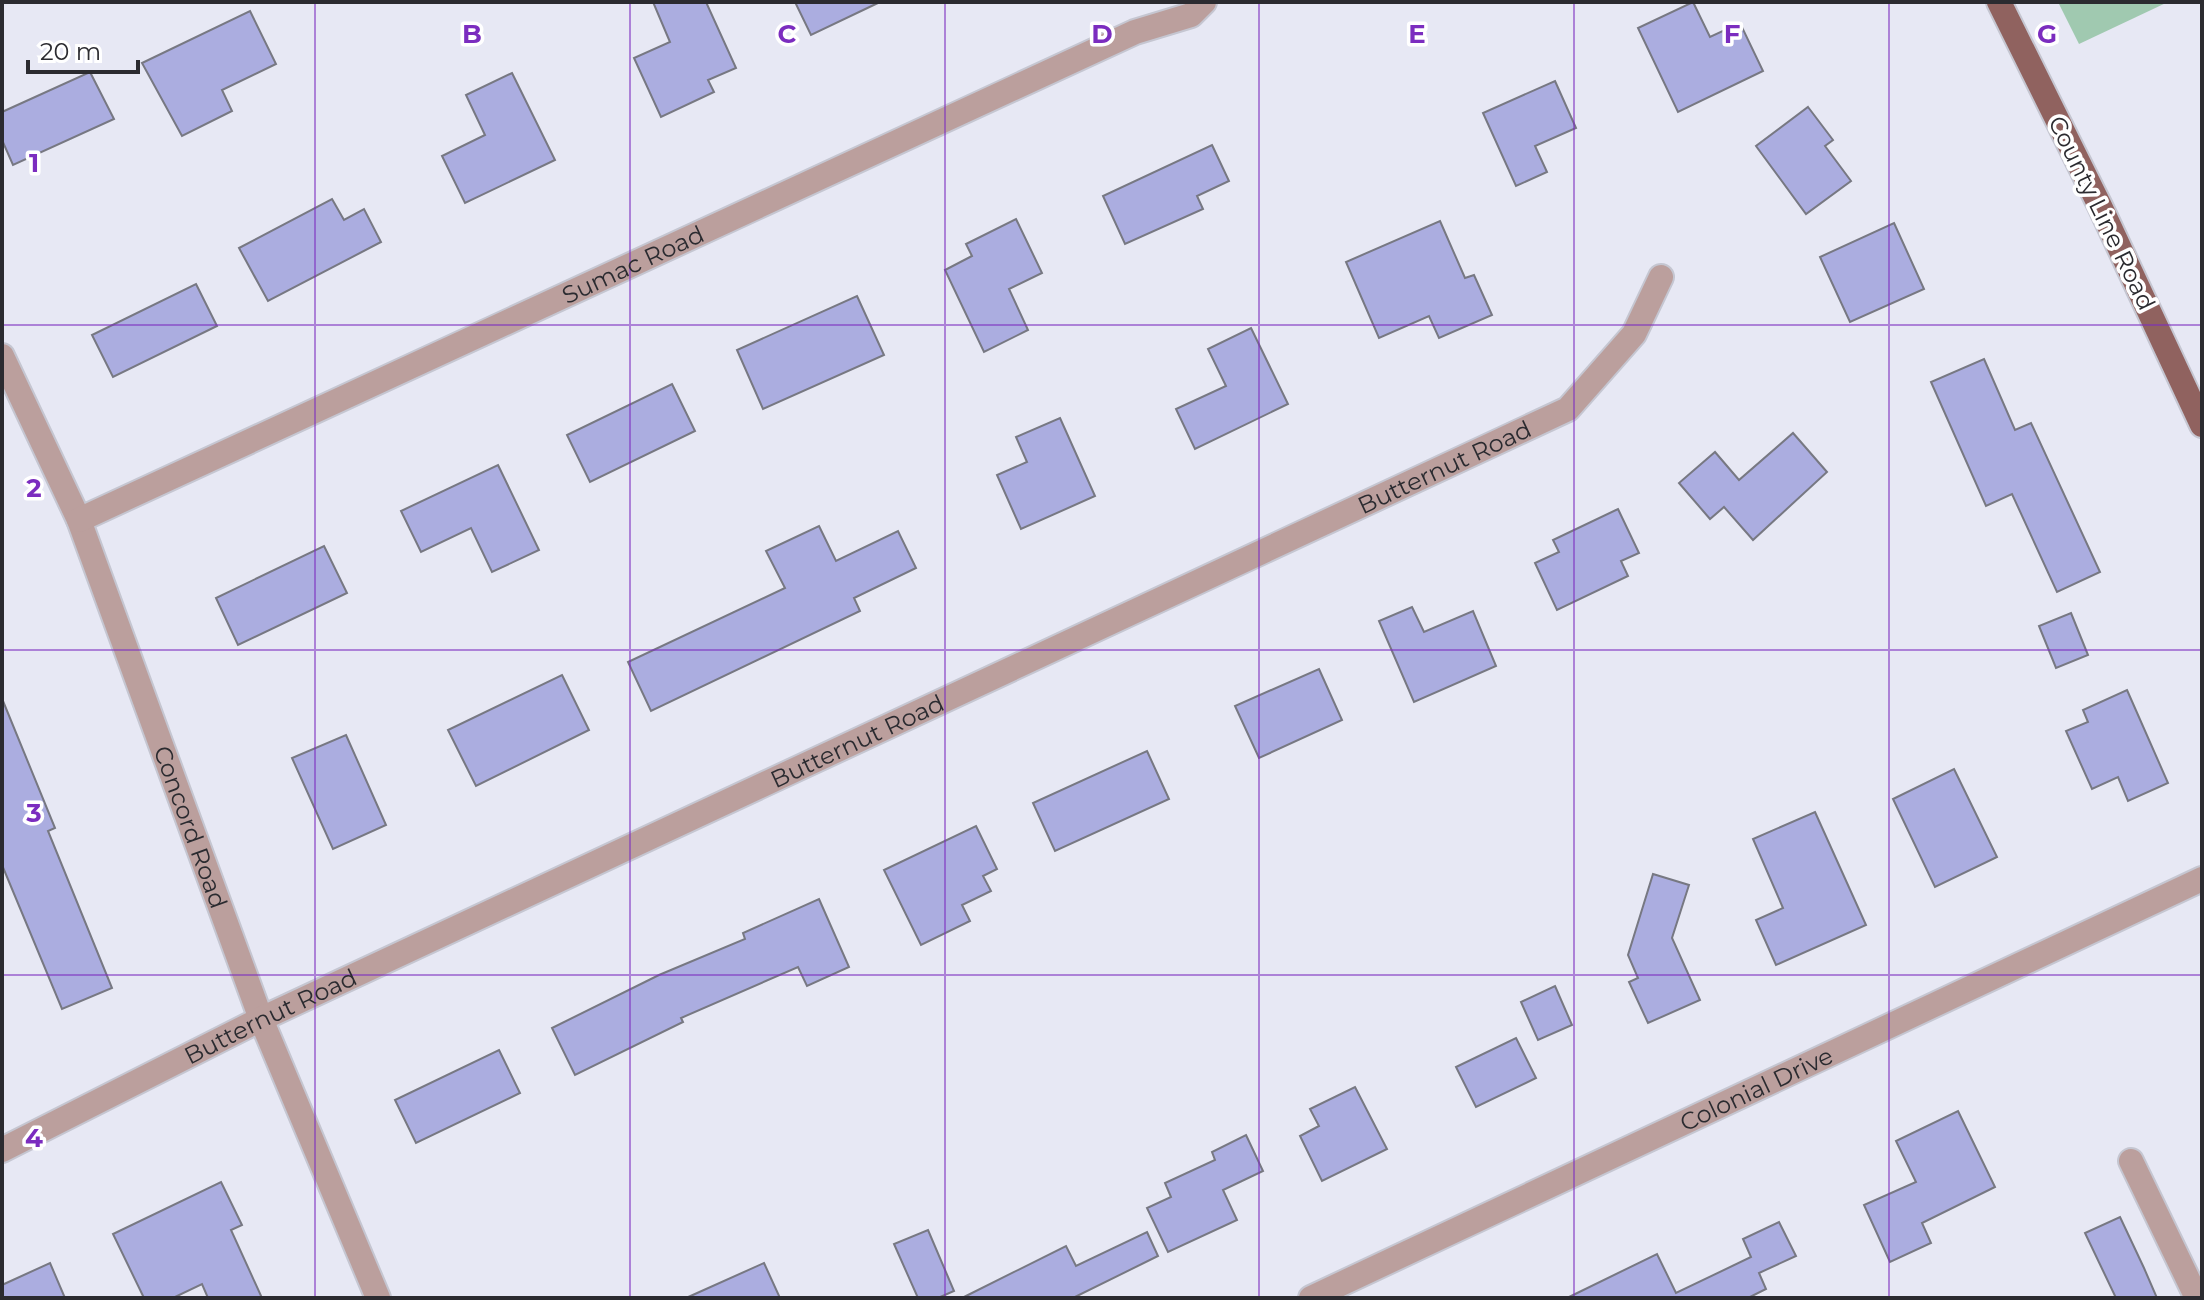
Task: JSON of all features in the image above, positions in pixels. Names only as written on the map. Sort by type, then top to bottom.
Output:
[{"type":"main road","name":"County Line Road","points":[[1999,2],[2100,206],[2202,425]]},
{"type":"street","name":"Sumac Road","points":[[79,520],[1135,32],[1198,8]]},
{"type":"street","name":"Butternut Road","points":[[2,1150],[261,1019],[1568,409],[1634,334],[1661,277]]},
{"type":"street","name":"Concord Road","points":[[2,356],[79,520],[261,1019],[378,1298]]},
{"type":"street","name":"Colonial Drive","points":[[1311,1298],[2202,879]]},
{"type":"street","points":[[2131,1161],[2197,1298]]},
{"type":"green space","points":[[2058,2],[2168,2],[2079,44]]},
{"type":"building","points":[[653,2],[706,2],[736,68],[708,80],[714,92],[661,117],[634,58],[670,42]]},
{"type":"building","points":[[795,2],[880,2],[811,35]]},
{"type":"building","points":[[1693,2],[1710,37],[1740,23],[1763,71],[1678,112],[1638,28]]},
{"type":"building","points":[[250,11],[276,64],[222,90],[232,111],[182,136],[142,63]]},
{"type":"building","points":[[90,72],[114,119],[13,165],[2,140],[2,112]]},
{"type":"building","points":[[512,73],[555,160],[465,203],[442,156],[485,135],[466,95]]},
{"type":"building","points":[[1555,81],[1576,128],[1535,146],[1547,172],[1516,186],[1483,113]]},
{"type":"building","points":[[1808,107],[1833,140],[1825,146],[1851,181],[1806,214],[1756,146]]},
{"type":"building","points":[[1212,145],[1229,181],[1197,196],[1203,209],[1125,244],[1103,196]]},
{"type":"building","points":[[332,199],[344,220],[364,209],[381,242],[268,301],[239,248]]},
{"type":"building","points":[[1016,219],[1042,273],[1009,289],[1028,330],[984,352],[945,270],[972,256],[966,244]]},
{"type":"building","points":[[1440,221],[1465,278],[1474,275],[1492,315],[1439,338],[1429,316],[1379,338],[1346,262]]},
{"type":"building","points":[[1894,223],[1924,289],[1850,322],[1820,257]]},
{"type":"building","points":[[196,284],[217,326],[113,377],[92,335]]},
{"type":"building","points":[[857,296],[884,355],[763,409],[737,350]]},
{"type":"building","points":[[1251,328],[1288,404],[1195,449],[1176,409],[1226,386],[1208,349]]},
{"type":"building","points":[[1984,359],[2015,430],[2031,423],[2100,572],[2057,592],[2012,494],[1986,506],[1931,382]]},
{"type":"building","points":[[672,384],[695,431],[590,482],[567,435]]},
{"type":"building","points":[[1060,418],[1095,496],[1021,529],[997,475],[1027,462],[1016,437]]},
{"type":"building","points":[[1793,433],[1827,472],[1753,540],[1724,507],[1710,519],[1679,483],[1715,452],[1739,480]]},
{"type":"building","points":[[498,465],[539,550],[492,572],[471,528],[421,552],[401,511]]},
{"type":"building","points":[[1618,509],[1639,553],[1621,561],[1628,576],[1557,610],[1535,563],[1559,552],[1553,540]]},
{"type":"building","points":[[819,526],[836,561],[898,531],[916,568],[854,598],[860,611],[651,711],[628,662],[785,588],[766,551]]},
{"type":"building","points":[[324,546],[347,593],[238,645],[216,598]]},
{"type":"building","points":[[1412,607],[1424,632],[1473,611],[1496,666],[1414,702],[1379,621]]},
{"type":"building","points":[[2071,613],[2088,655],[2056,668],[2039,626]]},
{"type":"building","points":[[1319,669],[1342,720],[1259,758],[1235,706]]},
{"type":"building","points":[[562,675],[589,730],[476,786],[448,730]]},
{"type":"building","points":[[2127,690],[2168,783],[2128,801],[2118,777],[2092,789],[2066,731],[2088,722],[2083,710]]},
{"type":"building","points":[[3,701],[55,828],[48,831],[112,988],[62,1009],[2,865]]},
{"type":"building","points":[[346,735],[386,825],[333,849],[292,758]]},
{"type":"building","points":[[1147,751],[1169,799],[1055,851],[1033,803]]},
{"type":"building","points":[[1954,769],[1997,857],[1935,887],[1893,799]]},
{"type":"building","points":[[1815,812],[1866,925],[1776,965],[1756,920],[1783,908],[1753,839]]},
{"type":"building","points":[[976,826],[997,869],[983,876],[991,891],[962,905],[970,921],[921,945],[884,870]]},
{"type":"building","points":[[1653,874],[1689,885],[1672,938],[1700,1000],[1648,1023],[1629,982],[1638,978],[1628,955]]},
{"type":"building","points":[[819,899],[849,967],[807,986],[798,967],[681,1018],[683,1022],[575,1075],[552,1028],[659,975],[745,939],[743,933]]},
{"type":"building","points":[[1555,986],[1572,1025],[1538,1040],[1521,1002]]},
{"type":"building","points":[[1516,1038],[1536,1078],[1476,1107],[1456,1067]]},
{"type":"building","points":[[499,1050],[520,1093],[416,1143],[395,1100]]},
{"type":"building","points":[[1355,1087],[1387,1149],[1322,1181],[1300,1136],[1319,1126],[1310,1109]]},
{"type":"building","points":[[1958,1111],[1995,1187],[1922,1223],[1931,1243],[1890,1262],[1864,1205],[1916,1182],[1896,1141]]},
{"type":"building","points":[[1246,1135],[1263,1171],[1223,1190],[1237,1220],[1168,1252],[1147,1208],[1171,1197],[1165,1183],[1215,1160],[1212,1152]]},
{"type":"building","points":[[221,1182],[242,1225],[231,1230],[262,1298],[208,1298],[202,1284],[173,1298],[144,1298],[113,1234]]},
{"type":"building","points":[[2120,1217],[2157,1298],[2116,1298],[2085,1233]]},
{"type":"building","points":[[1779,1222],[1796,1256],[1759,1273],[1766,1289],[1748,1298],[1567,1298],[1657,1254],[1676,1293],[1751,1257],[1743,1239]]},
{"type":"building","points":[[928,1230],[954,1291],[938,1298],[918,1298],[894,1244]]},
{"type":"building","points":[[1147,1232],[1158,1256],[1073,1298],[962,1298],[1066,1246],[1076,1266]]},
{"type":"building","points":[[50,1263],[65,1298],[2,1298],[2,1285]]},
{"type":"building","points":[[764,1263],[780,1298],[686,1298]]}]
